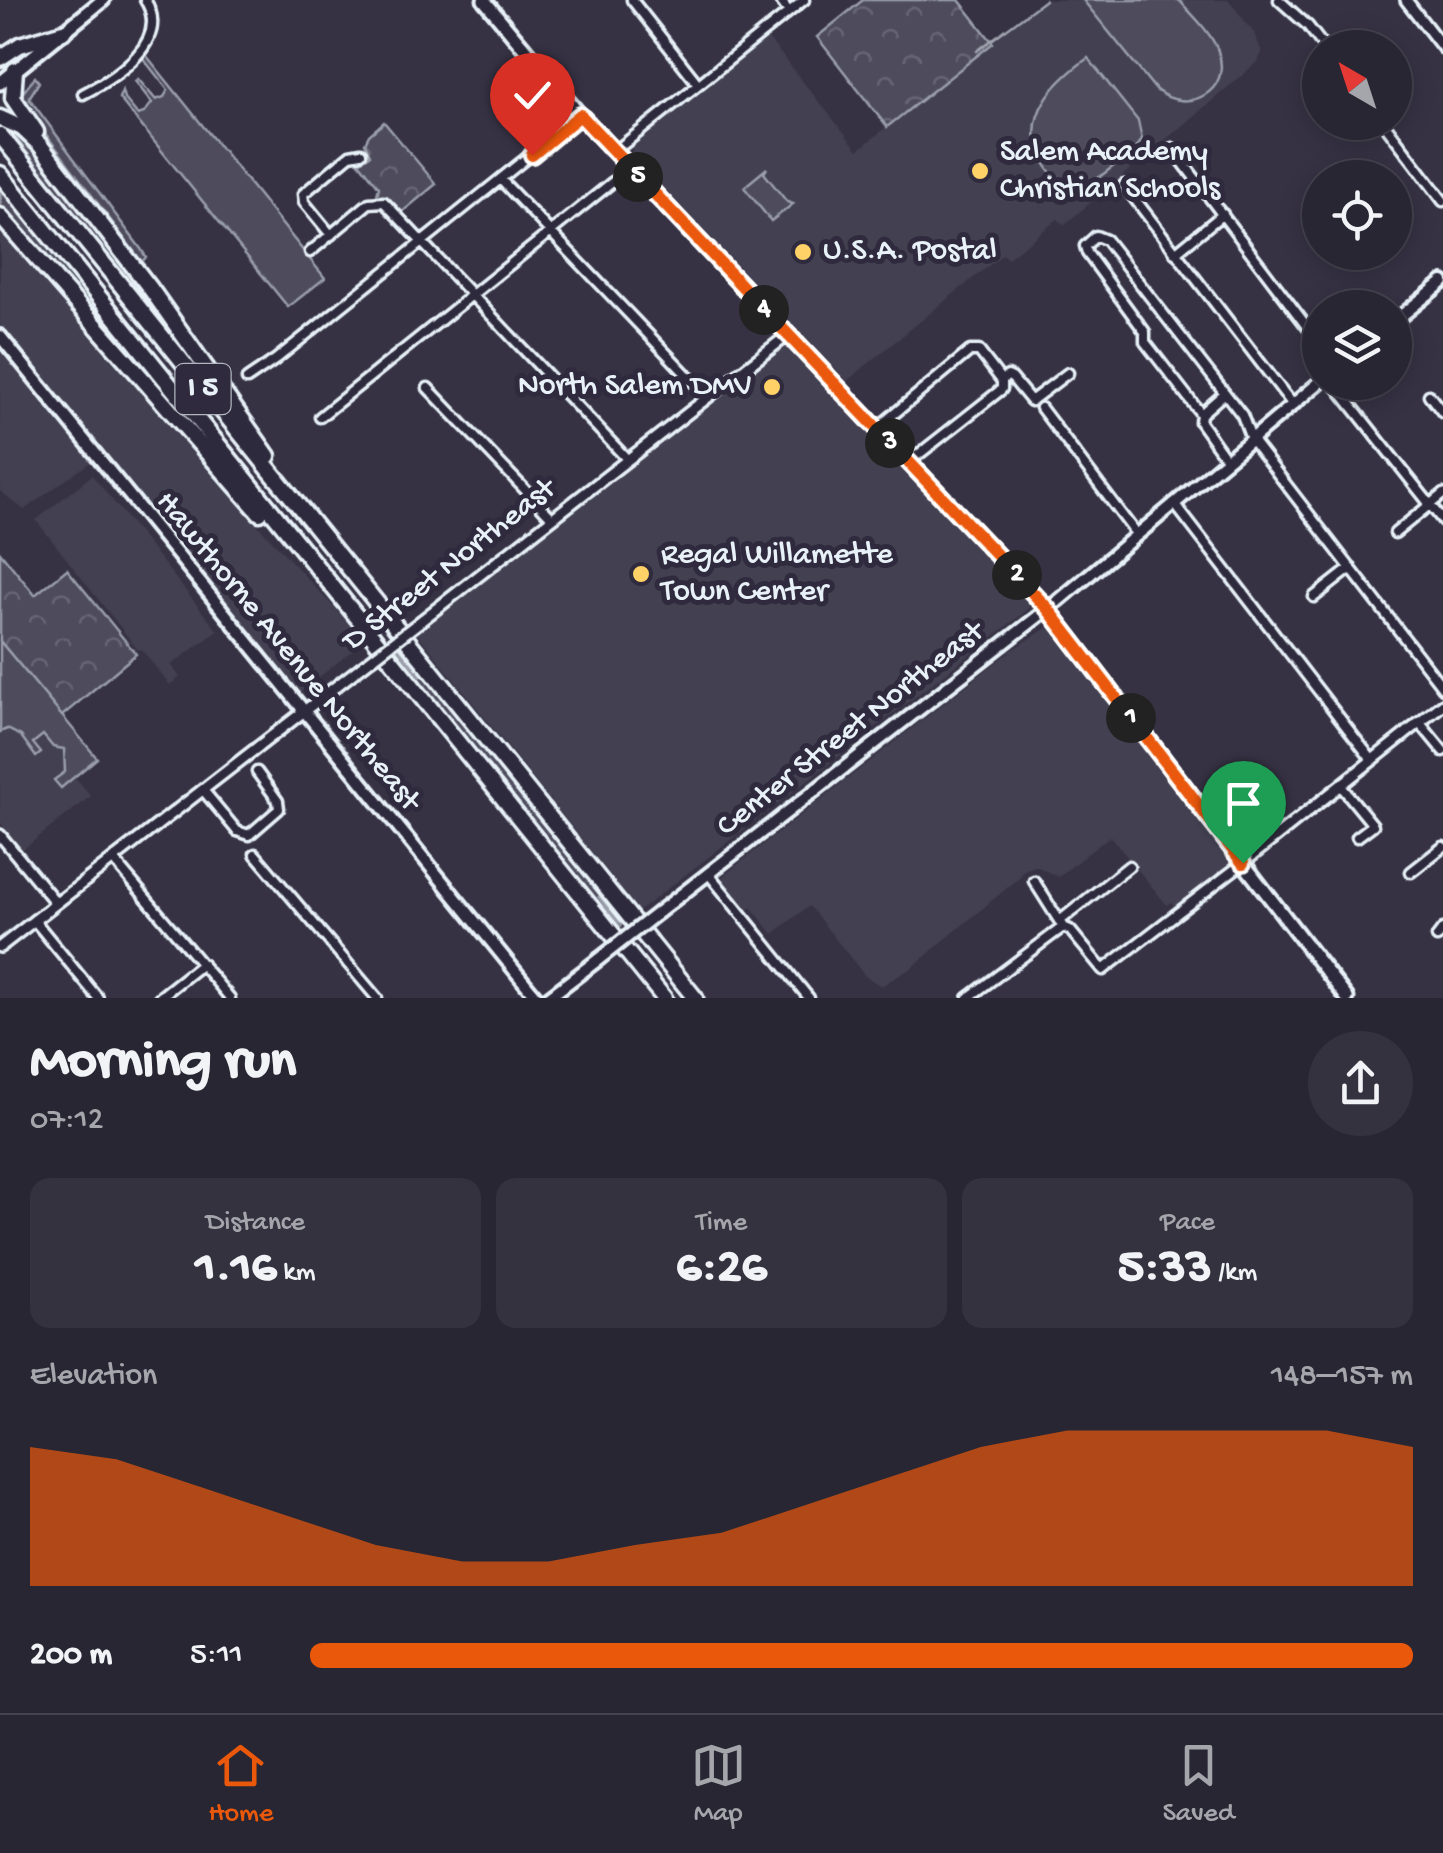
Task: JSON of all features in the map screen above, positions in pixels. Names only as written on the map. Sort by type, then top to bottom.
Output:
[{"type":"highway","points":[[0,58],[20,44],[63,32]]},
{"type":"highway","points":[[15,70],[16,105],[57,166]]},
{"type":"highway","points":[[0,118],[28,133],[57,166],[181,332],[301,511]]},
{"type":"highway","name":"I 5","points":[[0,135],[696,998]]},
{"type":"highway","name":"I 5","points":[[0,174],[664,998]]},
{"type":"highway","name":"I 5","points":[[0,216],[323,586],[367,630]]},
{"type":"main road","points":[[0,83],[103,0]]},
{"type":"main road","points":[[484,0],[614,152],[1048,609],[1347,998]]},
{"type":"main road","points":[[1412,309],[1440,290]]},
{"type":"main road","name":"Hawthorne Avenue Northeast","points":[[0,336],[538,998]]},
{"type":"main road","name":"Center Street Northeast","points":[[548,998],[1048,609],[1302,397]]},
{"type":"street","points":[[83,94],[150,40],[154,19],[146,0]]},
{"type":"street","points":[[632,0],[698,84]]},
{"type":"street","points":[[780,0],[789,12]]},
{"type":"street","points":[[614,152],[804,0]]},
{"type":"street","points":[[1279,0],[1311,30]]},
{"type":"street","points":[[1406,0],[1443,48]]},
{"type":"street","points":[[247,379],[580,115]]},
{"type":"street","points":[[1396,140],[1443,201]]},
{"type":"street","points":[[1172,148],[1302,320]]},
{"type":"street","points":[[331,235],[302,197],[348,156],[361,153]]},
{"type":"street","points":[[320,417],[630,168]]},
{"type":"street","points":[[501,180],[707,396]]},
{"type":"street","points":[[1124,185],[1292,405]]},
{"type":"street","points":[[310,252],[366,205],[380,200],[627,459]]},
{"type":"street","points":[[1175,252],[1223,214]]},
{"type":"street","points":[[1226,460],[1200,422],[1200,414],[1145,342],[1145,332],[1086,253],[1085,246],[1100,236],[1245,420],[1252,439],[1443,688]]},
{"type":"street","points":[[1145,332],[1164,318]]},
{"type":"street","name":"D Street Northeast","points":[[0,946],[788,334]]},
{"type":"street","points":[[877,428],[975,350],[1002,382]]},
{"type":"street","points":[[909,462],[1008,376],[1031,401],[1068,373]]},
{"type":"street","points":[[428,388],[552,518]]},
{"type":"street","points":[[1200,414],[1225,394]]},
{"type":"street","points":[[1429,395],[1443,413]]},
{"type":"street","points":[[1347,400],[1443,521]]},
{"type":"street","points":[[1040,408],[1137,536]]},
{"type":"street","points":[[1395,532],[1443,494]]},
{"type":"street","points":[[1174,503],[1372,760]]},
{"type":"street","points":[[1314,597],[1351,568]]},
{"type":"street","points":[[1034,881],[1040,896],[1103,970],[1443,704]]},
{"type":"street","points":[[1420,723],[1443,752]]},
{"type":"street","points":[[203,790],[237,831],[248,835],[279,809],[278,801],[257,772]]},
{"type":"street","points":[[1340,786],[1373,825],[1358,837]]},
{"type":"street","points":[[0,835],[56,903]]},
{"type":"street","points":[[1411,872],[1443,846]]},
{"type":"street","points":[[255,854],[377,998]]},
{"type":"street","points":[[113,859],[230,998]]},
{"type":"street","points":[[968,998],[1129,866]]},
{"type":"street","points":[[708,873],[809,998]]},
{"type":"street","points":[[34,920],[98,998]]},
{"type":"street","points":[[160,998],[202,964]]},
{"type":"street","points":[[983,986],[992,998]]},
{"type":"shaded area","name":"Salem Academy Christian Schools","points":[[1045,0],[1229,0],[1254,33],[1262,52],[1244,74],[1064,225],[1058,219],[1007,259],[1003,254],[847,381],[632,154],[632,146],[767,37],[858,150]]},
{"type":"shaded area","points":[[0,232],[220,484],[365,641],[300,692],[103,453],[24,510],[0,491]]},
{"type":"shaded area","points":[[781,345],[1029,602],[1030,608],[639,911],[416,632]]},
{"type":"shaded area","points":[[92,475],[218,631],[171,665],[180,677],[170,685],[36,520]]},
{"type":"shaded area","points":[[1047,628],[1229,861],[1227,869],[1176,908],[1171,902],[1167,905],[1110,836],[1058,877],[1036,866],[1024,870],[910,969],[881,986],[865,976],[809,906],[773,934],[752,908],[745,909],[724,884],[723,876],[1012,650]]},
{"type":"shaded area","points":[[0,641],[97,758],[75,777],[91,796],[21,851],[0,822]]},
{"type":"green space","points":[[863,0],[959,0],[993,43],[887,127],[817,37]]},
{"type":"green space","points":[[1083,0],[1179,0],[1206,30],[1218,51],[1221,65],[1213,88],[1204,95],[1181,100],[1156,90]]},
{"type":"green space","points":[[146,55],[325,278],[288,307],[119,98],[122,91],[138,115],[144,113],[152,103],[135,81],[138,79],[156,100],[164,97],[168,90],[142,57]]},
{"type":"green space","points":[[1088,58],[1138,121],[1142,140],[1126,161],[1123,159],[1072,198],[1042,159],[1035,128],[1038,114],[1054,88]]},
{"type":"green space","points":[[35,77],[39,82],[29,98],[141,249],[146,257],[142,262],[23,104],[21,95]]},
{"type":"green space","points":[[384,122],[436,184],[401,213],[388,199],[377,195],[379,187],[359,162],[370,155],[365,143],[369,135]]},
{"type":"green space","points":[[11,132],[31,146],[158,310],[194,365]]},
{"type":"green space","points":[[767,168],[764,173],[787,202],[793,204],[771,221],[744,187]]},
{"type":"green space","points":[[0,186],[184,418],[1,209]]},
{"type":"green space","points":[[0,552],[35,595],[67,569],[136,654],[62,716],[0,641]]},
{"type":"green space","points":[[0,641],[97,758],[61,788],[54,780],[65,772],[64,749],[53,747],[43,735],[33,743],[41,753],[36,757],[21,736],[7,729],[0,732]]},
{"type":"green space","points":[[401,646],[624,922],[598,896],[620,926],[394,651],[397,649],[421,677]]},
{"type":"waterway","points":[[977,51],[1045,0]]},
{"type":"place","name":"Salem Academy Christian Schools","points":[[980,171]]},
{"type":"place","name":"U.S.A. Postal","points":[[803,252]]},
{"type":"place","name":"North Salem DMV","points":[[772,387]]},
{"type":"place","name":"Regal Willamette Town Center","points":[[641,574]]},
{"type":"route","points":[[532,155],[580,115],[1048,609],[1243,863]]}]
